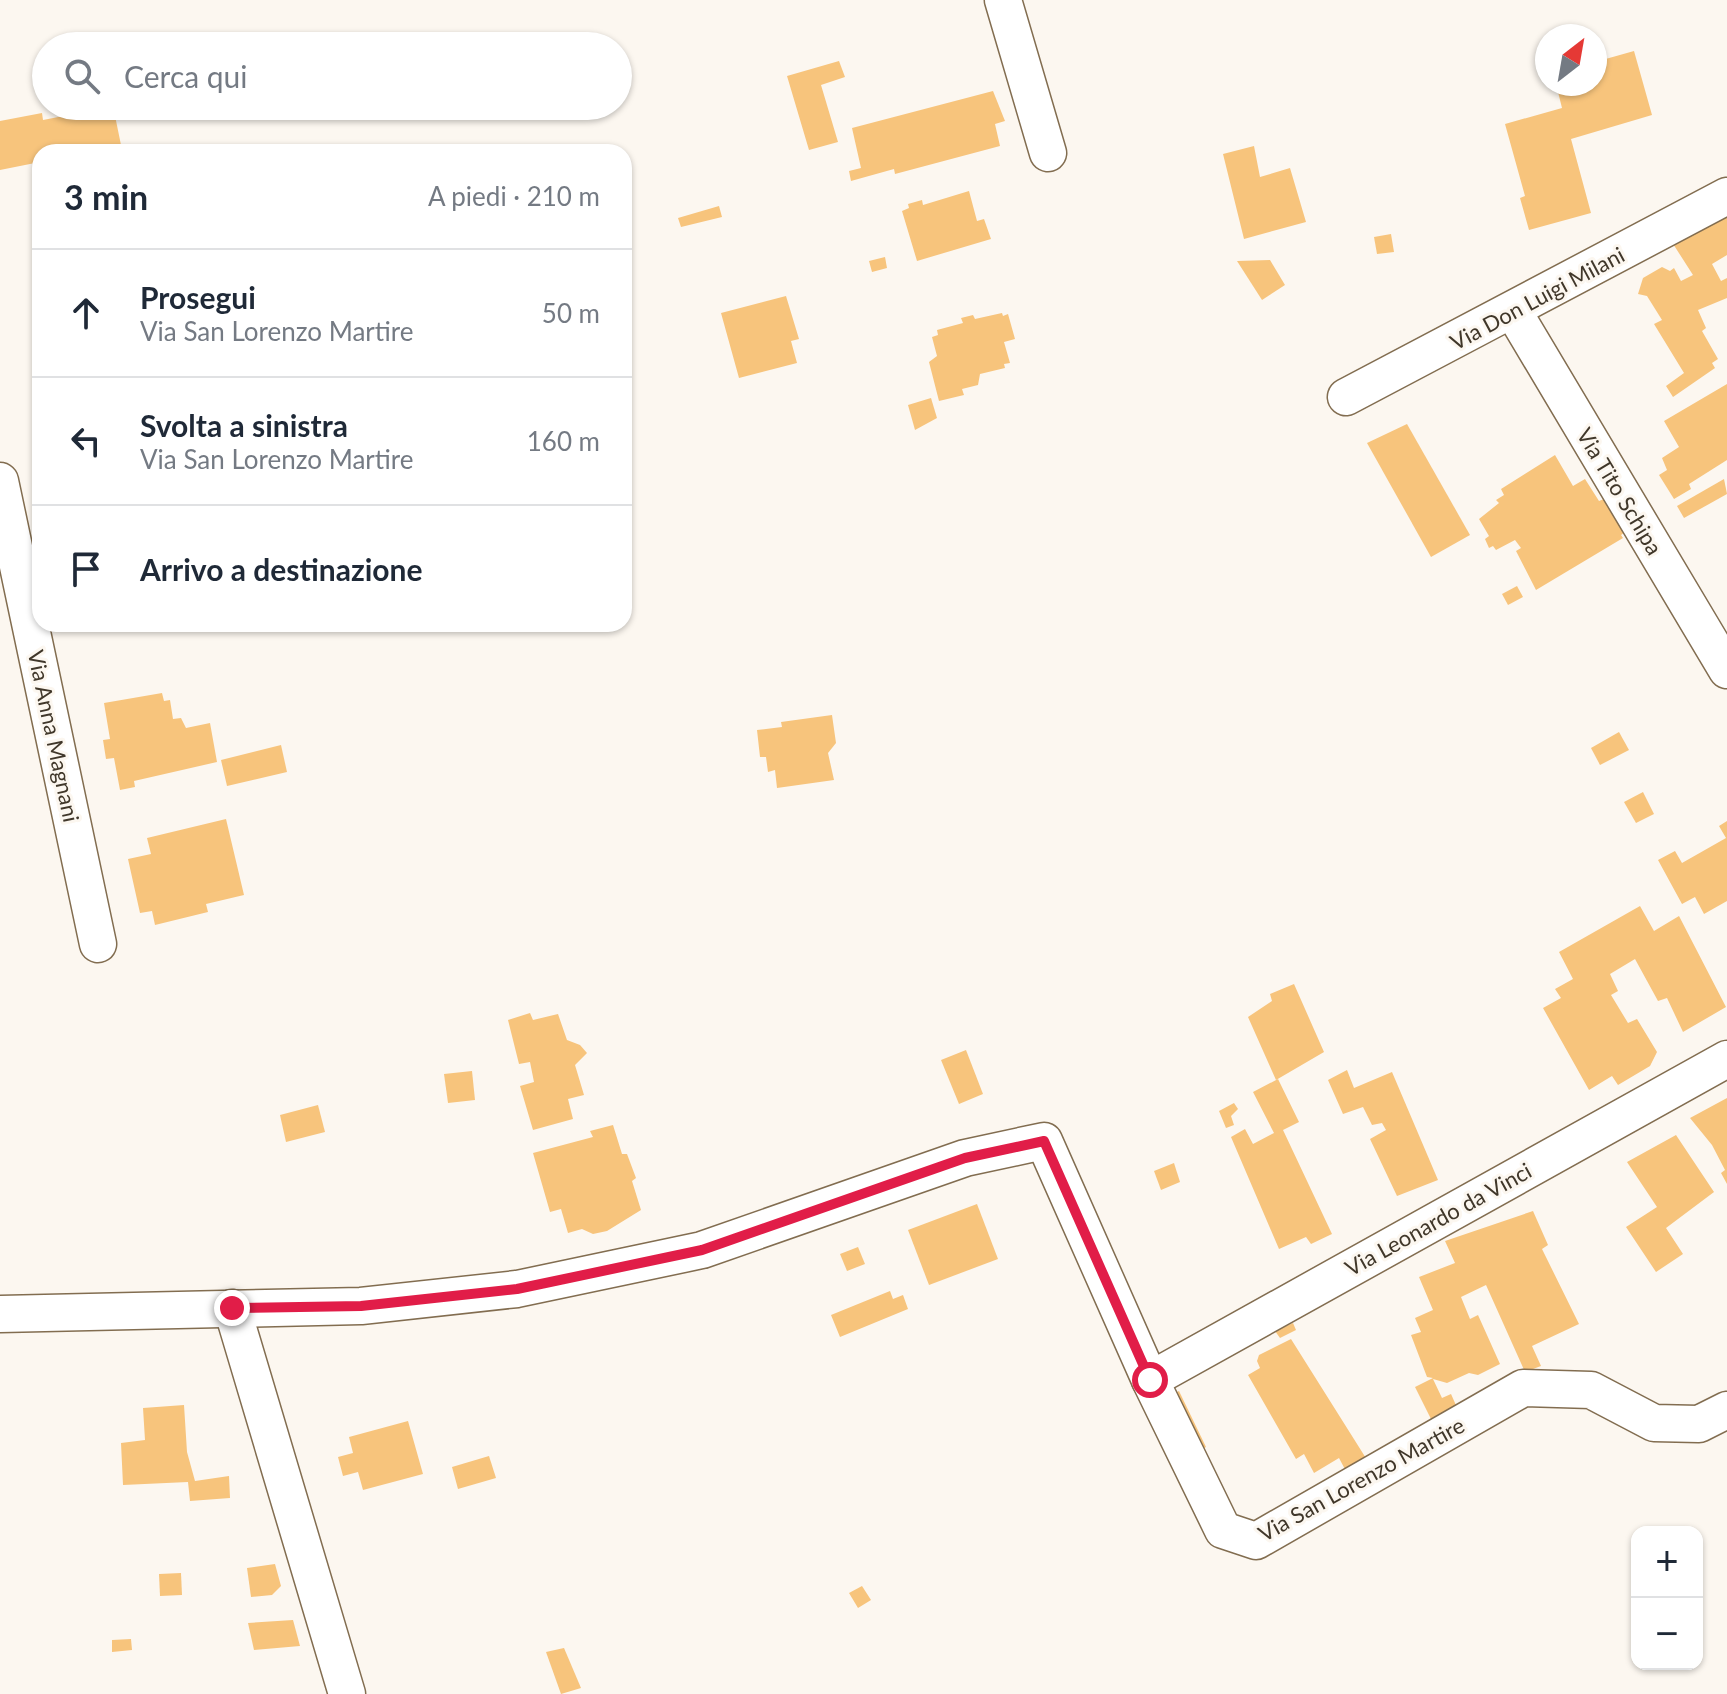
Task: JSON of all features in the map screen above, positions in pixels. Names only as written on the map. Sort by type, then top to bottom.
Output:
[{"type":"street","points":[[1003,0],[1048,153]]},
{"type":"street","name":"Via Don Luigi Milani","points":[[1346,397],[1727,196]]},
{"type":"street","name":"Via Tito Schipa","points":[[1513,311],[1727,670]]},
{"type":"street","name":"Via Anna Magnani","points":[[0,481],[98,944]]},
{"type":"street","name":"Via Leonardo da Vinci","points":[[1150,1380],[1727,1059]]},
{"type":"street","name":"Via San Lorenzo Martire","points":[[0,1314],[361,1306],[517,1289],[702,1250],[965,1158],[1044,1141],[1150,1380],[1223,1530],[1256,1541],[1523,1388],[1591,1390],[1654,1423],[1699,1424],[1727,1410]]},
{"type":"street","points":[[232,1308],[347,1694]]},
{"type":"building","points":[[1634,51],[1652,115],[1571,139],[1591,213],[1529,230],[1520,198],[1525,196],[1505,124],[1562,108],[1559,96],[1607,96],[1607,59]]},
{"type":"building","points":[[839,61],[845,77],[821,85],[838,142],[809,150],[787,76]]},
{"type":"building","points":[[993,91],[1005,121],[995,124],[1000,146],[895,174],[894,169],[851,181],[849,171],[861,168],[852,128]]},
{"type":"building","points":[[32,115],[32,120],[116,120],[121,144],[32,144],[32,164],[0,170],[0,121]]},
{"type":"building","points":[[1254,146],[1260,177],[1290,168],[1306,222],[1244,239],[1223,154]]},
{"type":"building","points":[[969,191],[977,221],[984,219],[991,239],[917,261],[902,211],[909,208],[908,204],[922,200],[923,205]]},
{"type":"building","points":[[719,206],[722,217],[681,227],[678,218]]},
{"type":"building","points":[[1727,209],[1727,255],[1712,264],[1721,281],[1727,278],[1727,298],[1698,310],[1706,328],[1702,331],[1718,359],[1712,363],[1715,368],[1673,397],[1666,386],[1684,373],[1654,324],[1662,320],[1647,296],[1638,294],[1643,278],[1662,267],[1670,271],[1674,268],[1681,281],[1693,275],[1668,236]]},
{"type":"building","points":[[1391,234],[1394,252],[1377,254],[1374,237]]},
{"type":"building","points":[[885,257],[887,268],[872,272],[869,261]]},
{"type":"building","points":[[1270,260],[1285,285],[1262,300],[1237,261]]},
{"type":"building","points":[[786,296],[799,339],[791,341],[797,363],[739,378],[721,313]]},
{"type":"building","points":[[1002,313],[1003,316],[1008,314],[1015,339],[1004,342],[1010,363],[1004,364],[1005,368],[980,374],[978,385],[962,389],[964,395],[939,401],[929,362],[937,356],[932,337],[938,335],[937,330],[963,323],[961,318],[973,315],[975,319]]},
{"type":"building","points":[[1727,384],[1727,460],[1689,484],[1691,489],[1674,499],[1659,475],[1667,470],[1662,458],[1679,447],[1664,421]]},
{"type":"building","points":[[931,398],[937,418],[915,430],[908,405]]},
{"type":"building","points":[[1407,424],[1470,535],[1431,557],[1367,443]]},
{"type":"building","points":[[1555,455],[1573,486],[1585,479],[1599,501],[1609,497],[1631,528],[1621,535],[1623,538],[1536,590],[1516,551],[1521,548],[1515,540],[1496,550],[1493,546],[1489,548],[1485,539],[1489,536],[1479,519],[1499,503],[1496,500],[1504,495],[1501,489]]},
{"type":"building","points":[[1724,479],[1727,494],[1684,518],[1677,506]]},
{"type":"building","points":[[1517,586],[1523,597],[1508,605],[1502,594]]},
{"type":"building","points":[[162,693],[164,701],[170,700],[173,719],[181,718],[186,728],[210,723],[217,762],[134,781],[135,787],[120,790],[114,758],[106,759],[103,740],[110,739],[104,703]]},
{"type":"building","points":[[832,715],[836,743],[828,753],[834,780],[777,788],[775,770],[768,772],[766,757],[760,757],[757,730],[782,727],[781,722]]},
{"type":"building","points":[[1619,732],[1629,750],[1600,765],[1591,748]]},
{"type":"building","points":[[281,745],[287,772],[227,786],[221,760]]},
{"type":"building","points":[[1643,792],[1654,814],[1636,823],[1624,802]]},
{"type":"building","points":[[226,819],[244,895],[206,904],[208,912],[155,925],[152,911],[140,913],[128,859],[151,854],[147,838]]},
{"type":"building","points":[[1727,821],[1727,901],[1704,914],[1695,897],[1682,904],[1658,860],[1675,851],[1682,863],[1726,838],[1719,826]]},
{"type":"building","points":[[1640,906],[1654,931],[1679,916],[1726,1007],[1683,1032],[1667,998],[1658,1001],[1635,959],[1610,974],[1618,991],[1611,995],[1628,1023],[1637,1019],[1657,1052],[1650,1066],[1618,1085],[1612,1076],[1589,1090],[1543,1008],[1561,998],[1555,989],[1573,979],[1559,952]]},
{"type":"building","points":[[1294,984],[1324,1052],[1276,1080],[1248,1017],[1272,1001],[1270,994]]},
{"type":"building","points":[[530,1013],[533,1020],[558,1014],[567,1040],[580,1045],[587,1053],[575,1065],[584,1095],[568,1099],[573,1119],[533,1130],[520,1086],[534,1082],[530,1062],[519,1064],[508,1020]]},
{"type":"building","points":[[966,1050],[983,1094],[959,1104],[941,1060]]},
{"type":"building","points":[[1347,1070],[1354,1088],[1392,1072],[1438,1180],[1397,1196],[1370,1139],[1386,1130],[1382,1123],[1372,1125],[1363,1107],[1343,1114],[1328,1080]]},
{"type":"building","points":[[472,1071],[475,1100],[448,1103],[444,1074]]},
{"type":"building","points":[[1278,1079],[1299,1122],[1283,1130],[1332,1234],[1311,1244],[1306,1237],[1279,1249],[1231,1137],[1245,1129],[1253,1144],[1274,1133],[1253,1092]]},
{"type":"building","points":[[1727,1098],[1727,1184],[1721,1173],[1725,1170],[1712,1145],[1690,1118]]},
{"type":"building","points":[[1234,1103],[1238,1109],[1231,1116],[1234,1125],[1226,1128],[1219,1111]]},
{"type":"building","points":[[318,1105],[325,1132],[286,1142],[280,1115]]},
{"type":"building","points":[[613,1125],[622,1154],[627,1154],[636,1178],[632,1181],[641,1210],[607,1231],[593,1234],[582,1229],[568,1233],[561,1209],[550,1212],[533,1153],[593,1137],[590,1131]]},
{"type":"building","points":[[1676,1135],[1714,1192],[1666,1228],[1683,1254],[1656,1272],[1626,1227],[1657,1207],[1627,1162]]},
{"type":"building","points":[[1174,1163],[1180,1182],[1161,1190],[1154,1171]]},
{"type":"building","points":[[977,1204],[998,1259],[929,1285],[908,1230]]},
{"type":"building","points":[[1533,1211],[1548,1245],[1542,1249],[1579,1324],[1532,1346],[1541,1366],[1525,1372],[1486,1285],[1461,1297],[1470,1319],[1478,1315],[1500,1364],[1478,1375],[1469,1373],[1447,1383],[1433,1379],[1442,1398],[1451,1394],[1459,1412],[1434,1425],[1415,1387],[1433,1378],[1427,1377],[1411,1335],[1421,1332],[1415,1318],[1433,1310],[1419,1277],[1455,1263],[1445,1241]]},
{"type":"building","points":[[858,1247],[865,1264],[847,1271],[840,1254]]},
{"type":"building","points":[[890,1291],[893,1299],[903,1295],[908,1309],[840,1337],[831,1315]]},
{"type":"building","points":[[1293,1323],[1296,1330],[1280,1338],[1275,1331]]},
{"type":"building","points":[[1291,1339],[1369,1463],[1348,1475],[1339,1458],[1314,1473],[1304,1454],[1296,1459],[1248,1375],[1260,1368],[1257,1361],[1259,1355]]},
{"type":"building","points":[[1179,1391],[1206,1447],[1197,1452],[1165,1398]]},
{"type":"building","points":[[184,1405],[187,1452],[195,1481],[229,1476],[230,1498],[190,1501],[188,1482],[123,1485],[121,1443],[145,1440],[143,1408]]},
{"type":"building","points":[[408,1421],[423,1474],[363,1490],[358,1472],[343,1476],[338,1457],[353,1453],[349,1437]]},
{"type":"building","points":[[489,1456],[496,1478],[458,1489],[452,1467]]},
{"type":"building","points":[[275,1564],[281,1586],[272,1595],[251,1597],[247,1568]]},
{"type":"building","points":[[181,1573],[182,1595],[160,1596],[159,1574]]},
{"type":"building","points":[[862,1586],[871,1600],[858,1608],[849,1593]]},
{"type":"building","points":[[293,1620],[300,1646],[254,1650],[248,1623]]},
{"type":"building","points":[[131,1639],[132,1650],[112,1652],[112,1640]]},
{"type":"building","points":[[564,1648],[581,1688],[561,1694],[546,1652]]},
{"type":"route","points":[[232,1308],[361,1306],[517,1289],[702,1250],[965,1158],[1044,1141],[1150,1380]]}]
